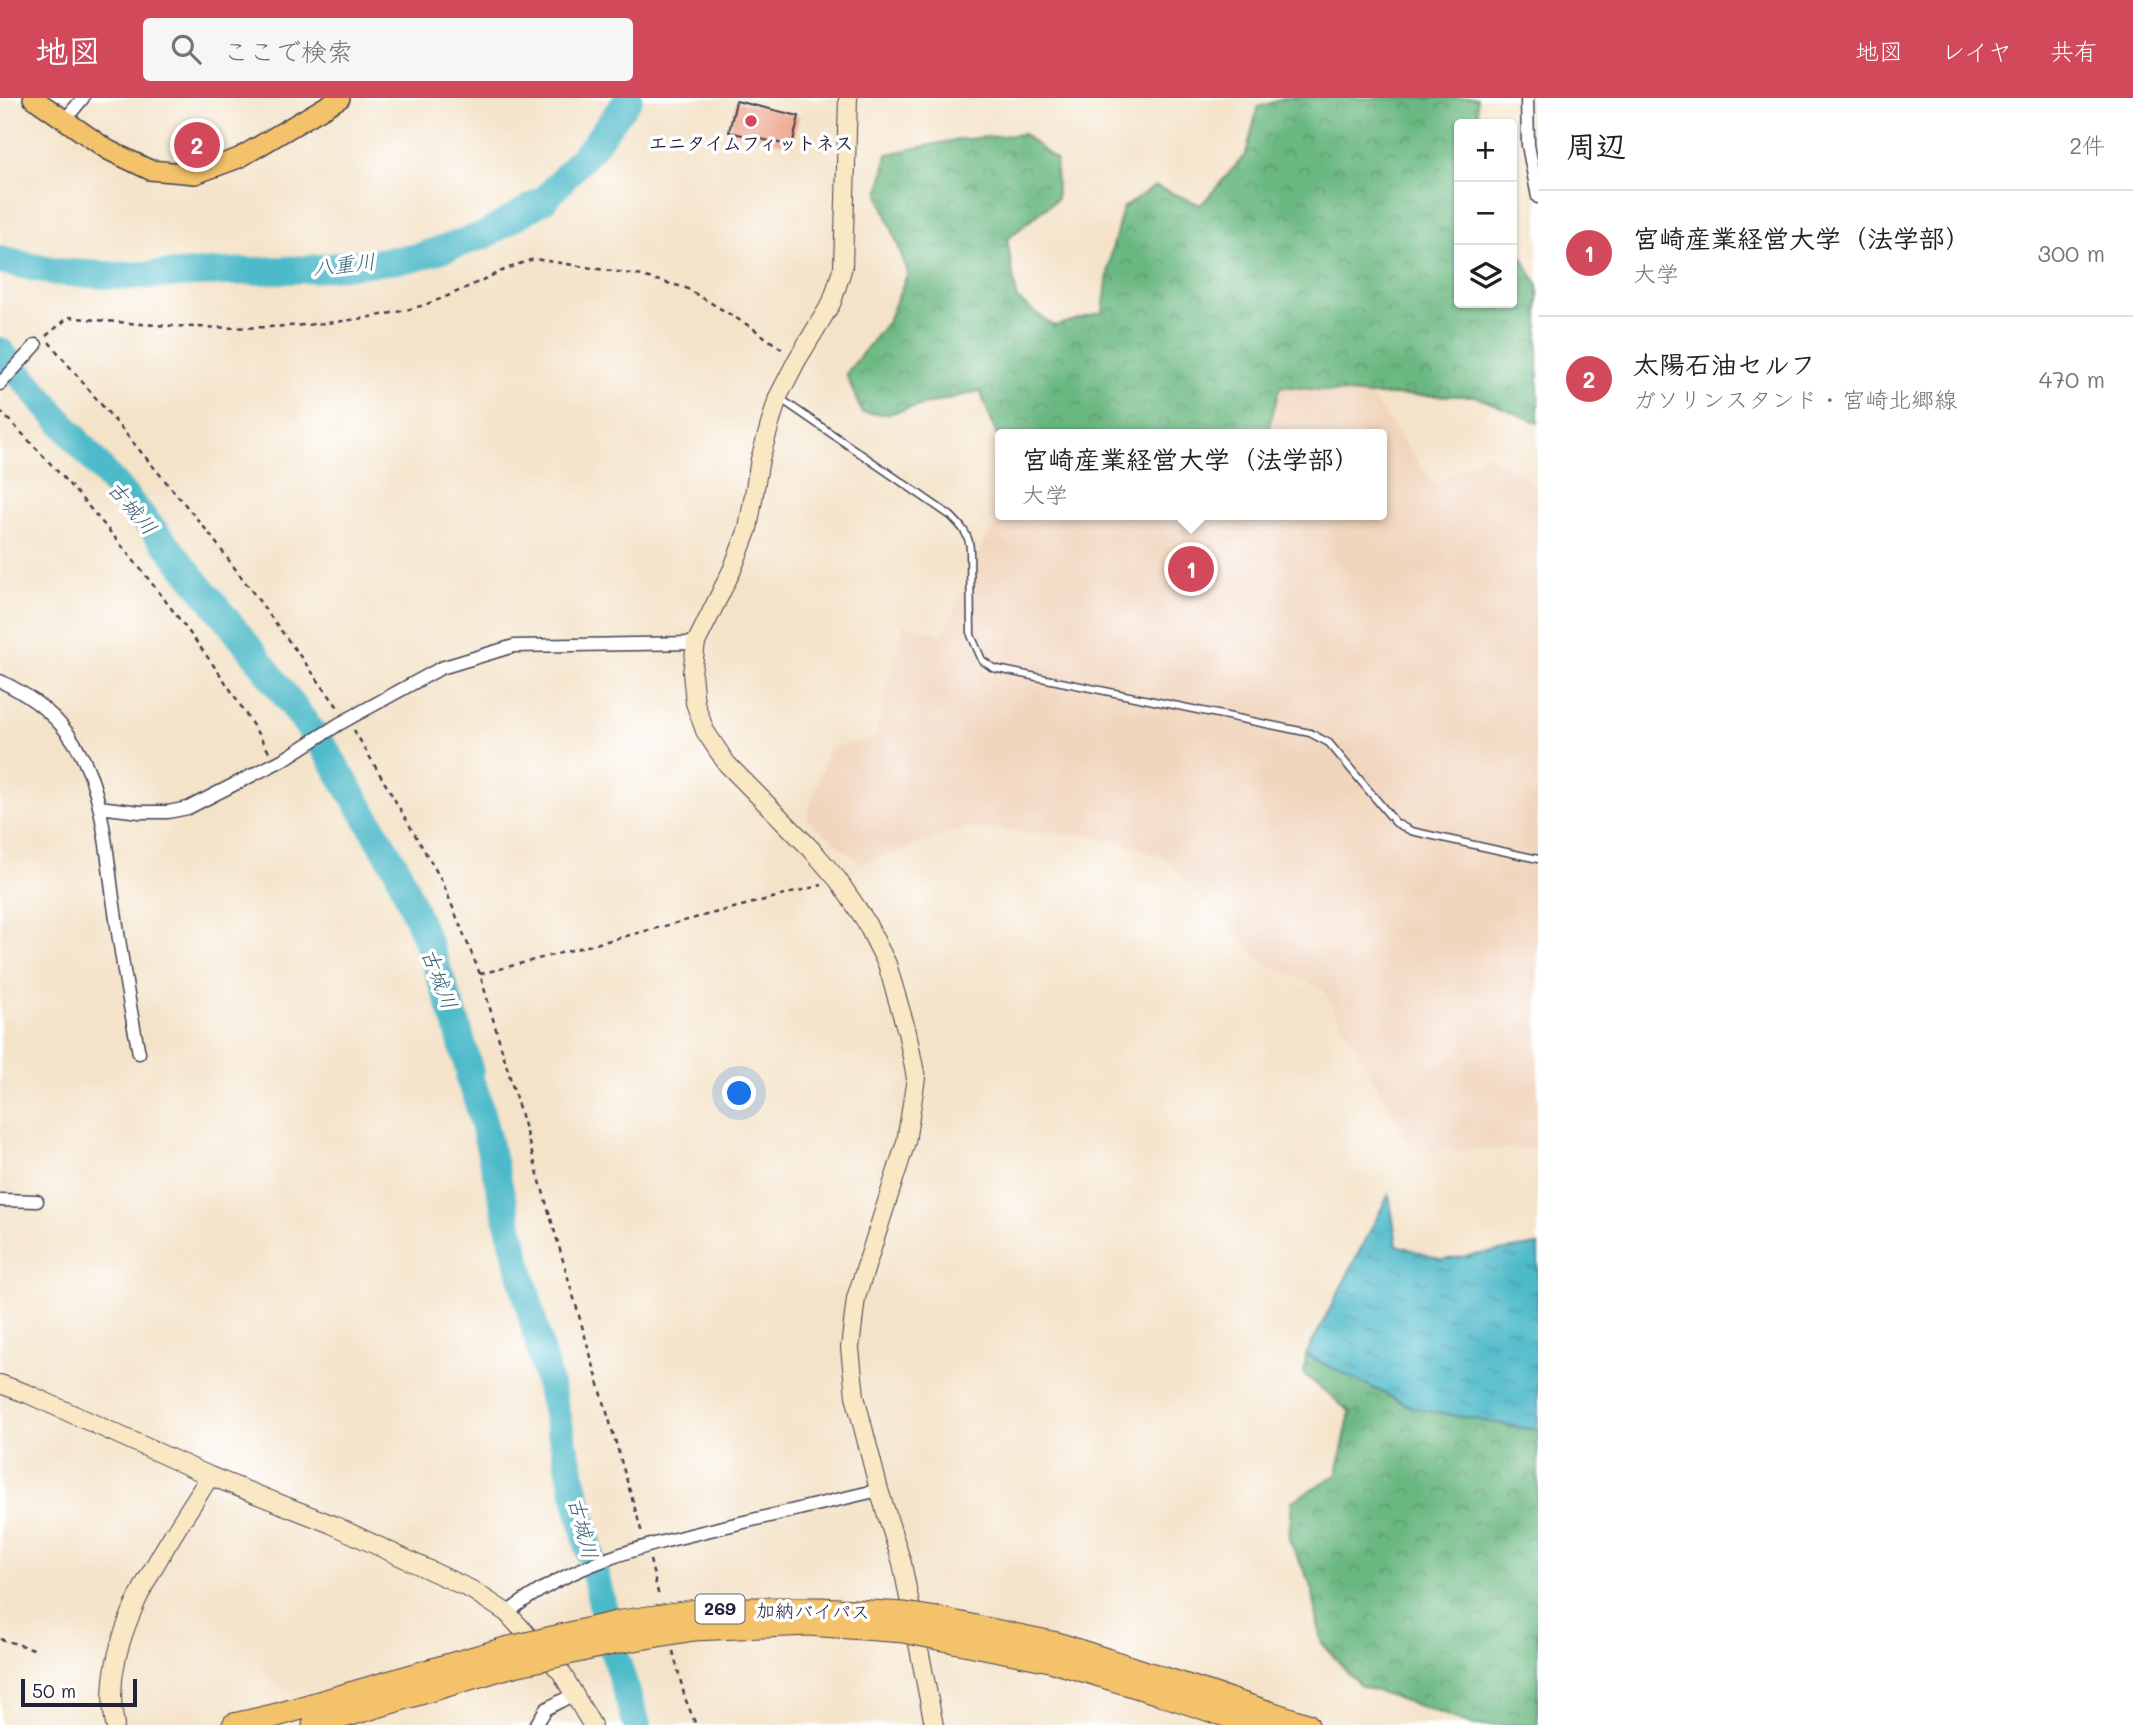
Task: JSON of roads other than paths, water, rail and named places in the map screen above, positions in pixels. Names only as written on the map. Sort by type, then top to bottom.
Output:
[{"type":"highway","name":"加納バイパス","points":[[314,1725],[621,1622],[710,1609],[821,1609],[905,1614],[938,1629],[1161,1693],[1255,1725]]},
{"type":"highway","name":"加納バイパス","points":[[938,1629],[1057,1644],[1307,1725]]},
{"type":"highway","name":"加納バイパス","points":[[234,1725],[508,1658]]},
{"type":"main road","points":[[33,98],[108,150],[150,170],[195,174],[239,158],[340,98]]},
{"type":"street","points":[[64,121],[83,98]]},
{"type":"street","points":[[848,98],[843,267],[832,302],[778,397],[760,459],[748,529],[732,570],[696,643],[692,673],[695,703],[705,731],[727,764],[812,850],[838,880],[865,920],[887,964],[907,1032],[916,1078],[906,1142],[856,1298],[850,1348],[855,1396],[879,1490],[902,1563],[934,1725]]},
{"type":"street","points":[[1527,98],[1528,145],[1538,198]]},
{"type":"street","points":[[0,384],[36,345]]},
{"type":"street","points":[[99,807],[140,812],[168,812],[188,808],[282,761],[343,722],[441,668],[514,646],[696,643]]},
{"type":"street","points":[[0,681],[40,705],[62,725],[87,769],[99,807],[129,1004],[139,1052]]},
{"type":"street","points":[[0,1200],[37,1201]]},
{"type":"street","points":[[0,1384],[210,1476],[331,1524],[472,1590],[507,1613],[561,1672],[592,1725]]},
{"type":"street","points":[[115,1725],[112,1708],[113,1669],[124,1627],[163,1553],[210,1476]]},
{"type":"street","points":[[507,1613],[530,1595],[567,1573],[646,1546],[879,1490]]},
{"type":"street","points":[[536,1725],[547,1709],[574,1694]]},
{"type":"lane","points":[[778,397],[951,516],[964,529],[969,538],[970,549],[971,635],[982,660],[993,668],[1310,733],[1329,743],[1395,823],[1411,831],[1538,859]]},
{"type":"water","points":[[1389,1194],[1397,1245],[1442,1260],[1538,1245],[1538,1428],[1530,1429],[1414,1408],[1306,1355]]},
{"type":"waterway","name":"八重川","points":[[0,260],[56,272],[121,276],[311,269],[415,258],[485,235],[545,199],[593,146],[629,98]]},
{"type":"waterway","name":"古城川","points":[[0,351],[165,543],[256,656],[327,752],[397,869],[432,954],[457,1025],[559,1424],[614,1653],[637,1725]]},
{"type":"place","name":"エニタイムフィットネス","points":[[751,121]]},
{"type":"place","name":"太陽石油セルフ","points":[[197,145]]},
{"type":"place","name":"宮崎産業経営大学（法学部）","points":[[1191,569]]}]
